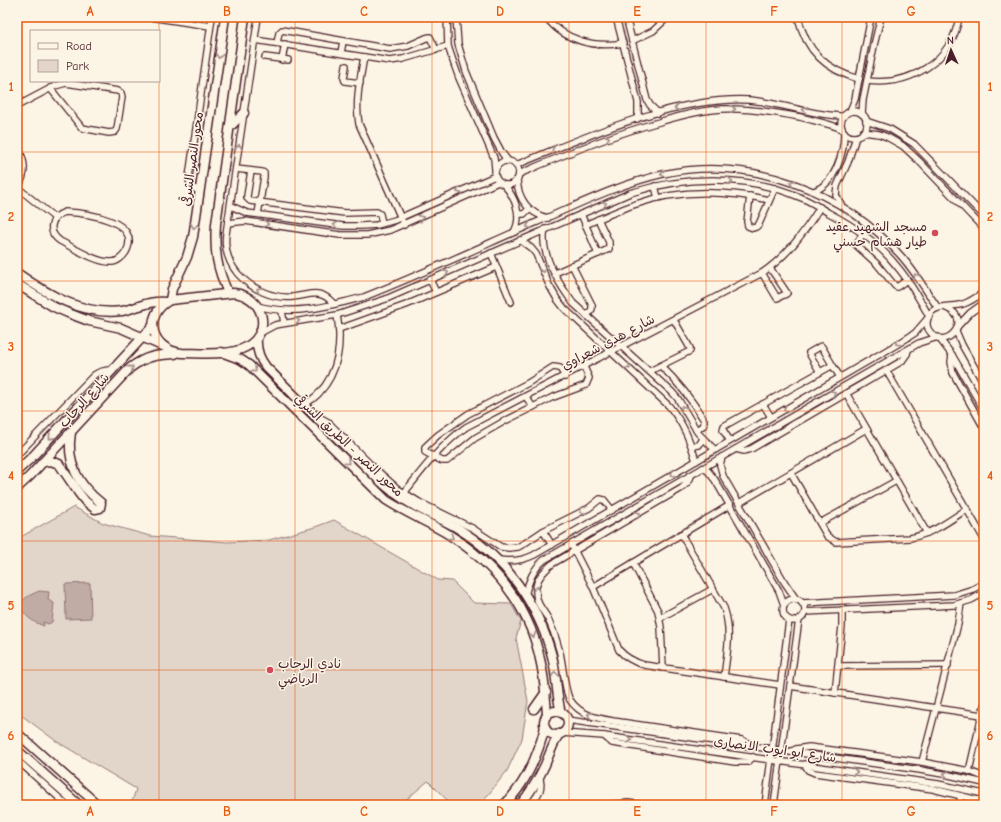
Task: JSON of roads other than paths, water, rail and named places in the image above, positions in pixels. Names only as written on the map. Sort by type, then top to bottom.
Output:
[{"type":"street","points":[[150,17],[210,26]]},
{"type":"street","points":[[199,191],[193,189],[189,183],[189,177],[212,17]]},
{"type":"street","name":"محور النصر الشرقى","points":[[153,326],[157,312],[168,301],[187,257],[192,237],[225,17]]},
{"type":"street","points":[[228,293],[221,277],[218,265],[215,242],[216,224],[245,17]]},
{"type":"street","points":[[258,17],[225,240],[227,255],[235,270],[248,283],[259,290],[276,296],[293,297],[313,293],[320,294],[327,297],[334,304]]},
{"type":"street","points":[[447,17],[448,46],[459,78],[494,158],[495,176],[513,197],[518,214],[517,227],[514,233]]},
{"type":"street","points":[[456,17],[458,44],[466,71],[502,154],[508,161],[516,165],[602,131],[637,119],[696,104],[720,100],[749,100],[844,116]]},
{"type":"street","points":[[546,17],[567,35],[584,42],[603,45],[623,43]]},
{"type":"street","points":[[616,17],[638,102],[639,108],[637,119]]},
{"type":"street","points":[[626,17],[647,100],[653,110],[658,113]]},
{"type":"street","points":[[632,41],[653,31],[668,17]]},
{"type":"street","points":[[798,17],[804,37],[809,46],[821,60],[838,72],[859,79]]},
{"type":"street","points":[[850,112],[859,79],[871,17]]},
{"type":"street","points":[[862,114],[867,81],[881,17]]},
{"type":"street","points":[[867,81],[883,82],[899,80],[914,75],[929,66],[948,46],[956,30],[959,17]]},
{"type":"street","points":[[277,43],[279,32],[282,30],[390,49],[408,46],[430,37],[436,50]]},
{"type":"street","points":[[255,40],[390,61],[397,61],[448,46]]},
{"type":"street","points":[[341,54],[343,41]]},
{"type":"street","points":[[265,57],[285,60],[285,44]]},
{"type":"street","points":[[364,57],[357,107],[359,124],[404,225]]},
{"type":"street","points":[[346,66],[345,81],[360,83]]},
{"type":"street","points":[[17,106],[50,88],[66,83],[118,91],[121,93],[122,97],[117,129],[112,133],[109,133],[82,128],[50,88]]},
{"type":"street","points":[[228,223],[245,221],[354,236],[380,233],[404,225],[501,184],[510,185],[518,177],[565,154],[615,135],[695,113],[720,109],[768,111],[825,123],[843,130],[851,136],[856,136],[863,132],[866,127],[866,121],[862,114],[856,111],[850,112],[844,116],[841,122],[843,130],[842,153],[834,172],[825,185],[814,191]]},
{"type":"street","points":[[230,126],[244,113]]},
{"type":"street","points":[[866,121],[890,129],[914,144],[984,216]]},
{"type":"street","points":[[863,132],[883,135],[903,146],[920,161],[984,229]]},
{"type":"street","points":[[844,207],[838,199],[836,189],[848,162],[856,136]]},
{"type":"street","points":[[17,146],[24,165],[24,174],[17,188],[55,218]]},
{"type":"street","points":[[495,169],[499,164],[508,161]]},
{"type":"street","points":[[516,165],[520,193],[524,204],[535,213],[548,218]]},
{"type":"street","points":[[236,169],[262,172],[264,175],[258,214]]},
{"type":"street","points":[[17,273],[56,296],[94,311],[106,312],[123,310],[150,302],[228,293],[239,293],[245,295],[257,306],[282,311],[302,310],[364,297],[613,190],[662,174],[689,170],[718,169],[760,174],[784,180],[814,191],[844,207],[880,235],[903,258],[938,308]]},
{"type":"street","points":[[251,171],[247,198],[250,201],[345,214],[377,212],[380,214],[382,223]]},
{"type":"street","points":[[231,206],[244,212],[312,222],[361,226],[382,223],[400,217],[495,176]]},
{"type":"street","points":[[259,335],[270,327],[284,323],[337,315],[386,299],[617,198],[655,186],[683,181],[722,180],[775,188],[804,198],[863,233],[891,260],[907,280],[917,295],[928,317],[928,328],[930,333],[938,338],[952,355],[984,410]]},
{"type":"street","points":[[655,186],[658,198]]},
{"type":"street","points":[[750,196],[747,222],[748,226],[755,228],[758,226],[775,188]]},
{"type":"street","points":[[613,190],[617,198]]},
{"type":"street","points":[[585,225],[633,205],[658,198],[687,193],[724,192],[769,200]]},
{"type":"street","name":"شارع هدى شعراوي","points":[[404,493],[433,457],[454,436],[466,428],[674,320],[770,268],[805,231],[820,208]]},
{"type":"street","points":[[518,214],[524,214],[529,209]]},
{"type":"street","points":[[312,222],[314,210]]},
{"type":"street","points":[[66,212],[108,219],[118,224],[126,231],[128,245],[126,253],[120,259],[112,262],[102,261],[92,257],[55,238],[52,224],[55,218],[66,212]]},
{"type":"street","points":[[581,214],[598,254]]},
{"type":"street","points":[[555,273],[608,250],[610,245],[598,220]]},
{"type":"street","points":[[545,229],[543,237],[544,246],[555,273],[565,292],[573,303],[621,347],[650,371],[678,399],[696,430],[714,450]]},
{"type":"street","points":[[863,233],[856,245],[877,264],[895,286],[897,287],[907,280]]},
{"type":"street","points":[[520,240],[531,248],[536,254],[549,286],[568,313],[669,406],[683,426],[692,446],[696,461]]},
{"type":"street","points":[[491,253],[511,302]]},
{"type":"street","points":[[572,265],[592,305],[592,309],[587,316]]},
{"type":"street","points":[[339,329],[436,292],[496,267]]},
{"type":"street","points":[[762,273],[777,298],[786,294],[770,268]]},
{"type":"street","points":[[430,280],[436,292]]},
{"type":"street","points":[[17,284],[61,310],[89,321],[121,328],[174,352],[182,353]]},
{"type":"street","points":[[557,299],[565,292]]},
{"type":"street","points":[[498,560],[516,561],[525,559],[552,545],[910,337],[920,328],[934,310],[938,308],[962,305],[984,292]]},
{"type":"street","points":[[525,595],[532,574],[538,565],[544,560],[919,343],[950,336],[970,313],[984,303]]},
{"type":"street","name":"محور النصر - الطريق الشرقي","points":[[257,306],[262,316],[258,350],[262,362],[389,489],[414,506],[456,524],[498,560],[510,574],[536,614],[548,643],[555,671],[561,713]]},
{"type":"street","points":[[946,308],[950,309],[957,317],[957,329],[962,345],[984,384]]},
{"type":"street","points":[[977,308],[984,308]]},
{"type":"street","points":[[282,311],[284,323]]},
{"type":"street","points":[[304,405],[321,390],[333,371],[340,343],[337,315]]},
{"type":"street","points":[[650,371],[690,351],[690,348],[674,320]]},
{"type":"street","points":[[153,326],[156,338],[162,346]]},
{"type":"street","name":"شارع الرحاب","points":[[17,471],[33,456],[153,326]]},
{"type":"street","name":"شارع الرحاب","points":[[17,488],[71,432],[113,385],[130,368],[144,359],[163,354],[221,352],[241,349],[247,346],[259,335]]},
{"type":"street","points":[[820,372],[809,353],[821,346],[840,377]]},
{"type":"street","points":[[736,449],[744,451],[751,449],[902,361],[908,350]]},
{"type":"street","name":"محور النصر - الطريق الشرقي","points":[[221,352],[231,355],[248,365],[386,500],[460,542],[481,559],[499,578],[526,617],[537,649],[546,692],[547,715]]},
{"type":"street","points":[[952,355],[951,362],[953,374],[984,428]]},
{"type":"street","points":[[661,366],[688,394],[704,420],[704,425],[696,430]]},
{"type":"street","points":[[730,441],[723,430],[724,426],[833,366]]},
{"type":"street","points":[[565,377],[560,368],[553,367],[528,383],[458,420],[431,440],[424,450],[426,453],[442,461],[449,460],[475,438],[532,407],[586,385],[589,378],[584,367]]},
{"type":"street","points":[[17,456],[94,375],[106,370],[112,370]]},
{"type":"street","points":[[886,370],[984,539]]},
{"type":"street","points":[[105,378],[113,385]]},
{"type":"street","points":[[846,393],[927,534]]},
{"type":"street","points":[[289,404],[296,397]]},
{"type":"street","points":[[526,397],[532,407]]},
{"type":"street","points":[[487,404],[493,413]]},
{"type":"street","points":[[763,404],[771,417]]},
{"type":"street","points":[[315,416],[328,422],[385,479],[404,493],[456,524],[472,528],[501,547],[518,547],[543,531],[585,510],[600,499],[604,500],[612,510]]},
{"type":"street","points":[[739,503],[866,429]]},
{"type":"street","points":[[43,462],[51,461],[59,464],[85,501],[95,510],[100,508],[101,503],[84,488],[75,471],[69,448],[71,432]]},
{"type":"street","points":[[692,446],[699,445],[703,439]]},
{"type":"street","points":[[722,457],[720,465],[721,471],[787,588],[796,599],[802,603],[805,609],[799,619],[774,805]]},
{"type":"street","points":[[703,468],[712,474],[779,592],[784,604],[784,615],[789,620],[799,619]]},
{"type":"street","points":[[791,473],[830,539],[840,543],[910,538],[927,534],[967,510]]},
{"type":"street","points":[[612,724],[583,712],[578,709],[569,699],[566,691],[559,648],[553,630],[538,603],[536,597],[536,584],[542,573],[552,564],[575,552],[682,488],[690,481],[691,476]]},
{"type":"street","points":[[820,523],[896,481]]},
{"type":"street","points":[[593,587],[730,505]]},
{"type":"street","points":[[583,526],[589,533]]},
{"type":"street","points":[[543,531],[552,545]]},
{"type":"street","points":[[681,534],[724,608],[729,625],[724,677]]},
{"type":"street","points":[[571,544],[593,587],[619,650],[624,656],[633,662],[644,665],[780,685]]},
{"type":"street","points":[[539,552],[541,558],[544,560]]},
{"type":"street","points":[[633,563],[655,605],[660,618],[663,668]]},
{"type":"street","points":[[802,603],[954,595],[973,589],[984,582]]},
{"type":"street","points":[[660,618],[713,589]]},
{"type":"street","points":[[804,612],[928,607],[961,603],[984,593]]},
{"type":"street","points":[[784,604],[789,600],[796,599]]},
{"type":"street","points":[[922,762],[960,617],[961,603]]},
{"type":"street","points":[[835,693],[842,610]]},
{"type":"street","points":[[765,805],[789,620]]},
{"type":"street","points":[[838,666],[948,665]]},
{"type":"street","points":[[790,686],[982,715]]},
{"type":"street","points":[[534,709],[546,692]]},
{"type":"street","points":[[969,772],[984,706]]},
{"type":"street","points":[[504,805],[520,786],[531,768],[537,755],[547,715],[554,712],[561,713],[567,720],[567,727],[553,745],[532,790],[520,805]]},
{"type":"street","name":"شارع ابو ايوب الانصارى","points":[[567,720],[612,724],[790,752],[920,770],[984,783]]},
{"type":"street","points":[[545,727],[549,732],[556,735],[561,734]]},
{"type":"street","points":[[17,733],[98,805]]},
{"type":"street","name":"شارع ابو ايوب الانصارى","points":[[561,734],[604,736],[805,764],[938,784],[984,794]]},
{"type":"street","points":[[790,752],[809,746],[922,762],[969,772],[984,777]]},
{"type":"street","points":[[17,750],[79,805]]},
{"type":"street","points":[[17,760],[67,805]]},
{"type":"street","points":[[805,764],[808,770],[815,773],[925,788],[978,800],[984,799]]},
{"type":"street","points":[[530,805],[540,792],[541,787],[539,776]]},
{"type":"street","points":[[959,805],[961,796]]},
{"type":"street","points":[[611,805],[628,803],[641,805]]},
{"type":"place","name":"مسجد الشهيد عقيد طيار هشام حسني","points":[[935,233]]},
{"type":"place","name":"نادي الرحاب الرياضي","points":[[270,670]]}]
